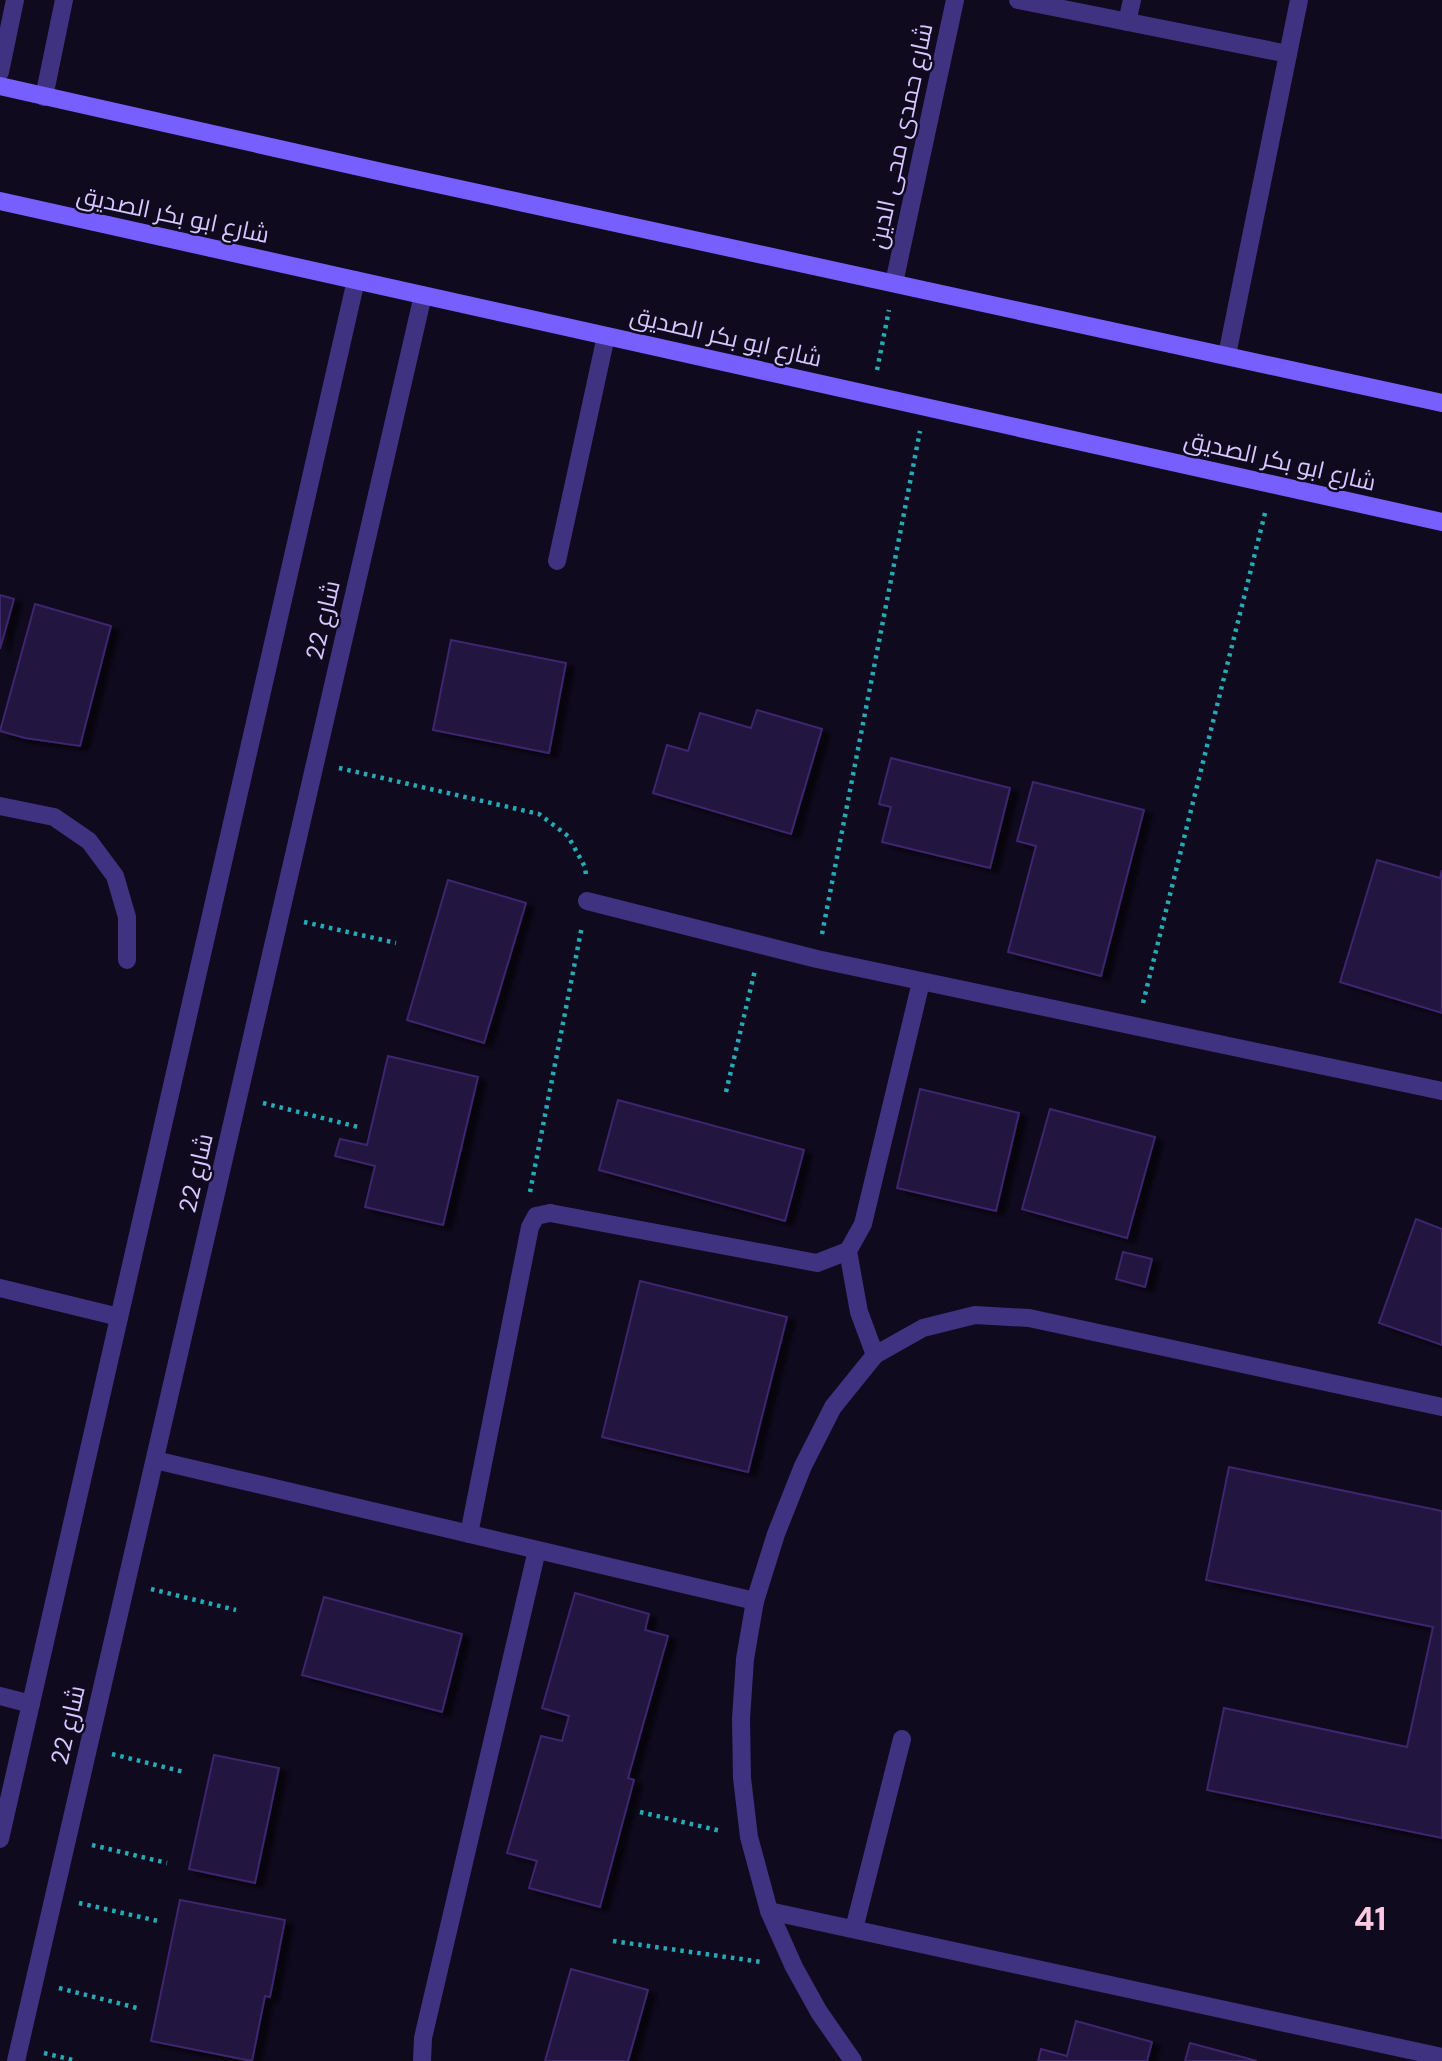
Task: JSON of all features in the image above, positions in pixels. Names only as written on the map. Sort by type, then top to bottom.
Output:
[{"type":"main road","points":[[0,86],[1442,402]]},
{"type":"main road","name":"شارع ابو بكر الصديق","points":[[0,201],[1442,522]]},
{"type":"street","points":[[0,72],[15,0]]},
{"type":"street","points":[[44,97],[64,0]]},
{"type":"street","name":"شارع حمدى محى الدين","points":[[894,283],[955,0]]},
{"type":"street","points":[[1018,0],[1288,54]]},
{"type":"street","points":[[1127,22],[1132,0]]},
{"type":"street","points":[[1227,355],[1299,0]]},
{"type":"street","name":"شارع 22","points":[[0,1839],[356,280]]},
{"type":"street","name":"شارع 22","points":[[16,2061],[423,295]]},
{"type":"street","points":[[557,561],[606,336]]},
{"type":"street","points":[[0,806],[54,817],[89,841],[118,886],[127,917],[127,960]]},
{"type":"street","points":[[586,901],[817,959],[1442,1091]]},
{"type":"street","points":[[875,1354],[859,1311],[848,1251],[863,1224],[921,982]]},
{"type":"street","points":[[470,1534],[530,1227],[543,1214],[817,1263],[848,1251]]},
{"type":"street","points":[[0,1288],[119,1317]]},
{"type":"street","points":[[853,2061],[819,2012],[794,1967],[769,1911],[749,1837],[742,1778],[741,1719],[745,1659],[755,1601],[776,1534],[803,1466],[833,1407],[875,1354],[923,1328],[975,1315],[1029,1318],[1442,1407]]},
{"type":"street","points":[[155,1460],[755,1601]]},
{"type":"street","points":[[422,2061],[423,2038],[537,1550]]},
{"type":"street","points":[[0,1696],[31,1704]]},
{"type":"street","points":[[854,1929],[902,1739]]},
{"type":"street","points":[[769,1911],[1442,2057]]},
{"type":"path","points":[[872,395],[894,283]]},
{"type":"path","points":[[817,959],[925,407]]},
{"type":"path","points":[[1137,1027],[1272,484]]},
{"type":"path","points":[[315,762],[539,814],[568,836],[585,867],[586,901],[529,1194],[543,1214]]},
{"type":"path","points":[[280,916],[396,943]]},
{"type":"path","points":[[726,1092],[761,945]]},
{"type":"path","points":[[238,1097],[358,1126]]},
{"type":"path","points":[[126,1583],[236,1610]]},
{"type":"path","points":[[88,1748],[184,1772]]},
{"type":"path","points":[[639,1812],[749,1837]]},
{"type":"path","points":[[67,1839],[167,1863]]},
{"type":"path","points":[[54,1897],[158,1921]]},
{"type":"path","points":[[613,1941],[794,1967]]},
{"type":"path","points":[[34,1982],[141,2009]]},
{"type":"building","points":[[0,595],[14,599],[0,649]]},
{"type":"building","points":[[35,604],[111,626],[80,746],[25,738],[0,731]]},
{"type":"building","points":[[451,640],[566,663],[549,753],[433,730]]},
{"type":"building","points":[[757,710],[822,729],[791,834],[653,793],[667,745],[688,751],[700,713],[751,728]]},
{"type":"building","points":[[891,758],[1010,788],[990,868],[882,842],[891,807],[879,804]]},
{"type":"building","points":[[1033,782],[1144,810],[1101,976],[1008,952],[1036,846],[1017,841]]},
{"type":"building","points":[[1377,860],[1440,878],[1442,870],[1442,1013],[1340,982]]},
{"type":"building","points":[[448,880],[526,903],[484,1043],[407,1020]]},
{"type":"building","points":[[388,1056],[478,1077],[443,1225],[365,1207],[375,1166],[335,1156],[340,1139],[367,1145]]},
{"type":"building","points":[[920,1089],[1019,1113],[996,1211],[897,1188]]},
{"type":"building","points":[[618,1100],[804,1150],[785,1221],[599,1170]]},
{"type":"building","points":[[1050,1109],[1155,1137],[1127,1238],[1022,1209]]},
{"type":"building","points":[[1416,1219],[1442,1229],[1442,1345],[1379,1323]]},
{"type":"building","points":[[1123,1252],[1152,1259],[1145,1287],[1116,1279]]},
{"type":"building","points":[[640,1281],[787,1317],[748,1472],[602,1437]]},
{"type":"building","points":[[1229,1467],[1442,1511],[1442,1838],[1207,1790],[1224,1708],[1407,1747],[1433,1627],[1206,1580]]},
{"type":"building","points":[[575,1593],[649,1614],[645,1630],[668,1636],[628,1778],[634,1780],[600,1907],[529,1888],[537,1861],[507,1853],[541,1736],[562,1741],[569,1716],[542,1708]]},
{"type":"building","points":[[324,1597],[462,1634],[442,1712],[302,1675]]},
{"type":"building","points":[[214,1755],[279,1768],[255,1883],[189,1869]]},
{"type":"building","points":[[180,1900],[285,1920],[270,1997],[265,1996],[252,2061],[151,2041]]},
{"type":"building","points":[[571,1969],[648,1990],[628,2061],[545,2061]]},
{"type":"building","points":[[1076,2021],[1152,2042],[1147,2061],[1038,2061],[1041,2049],[1067,2056]]},
{"type":"building","points":[[1190,2043],[1257,2061],[1185,2061]]},
{"type":"district","name":"41","points":[[1370,1919]]}]
